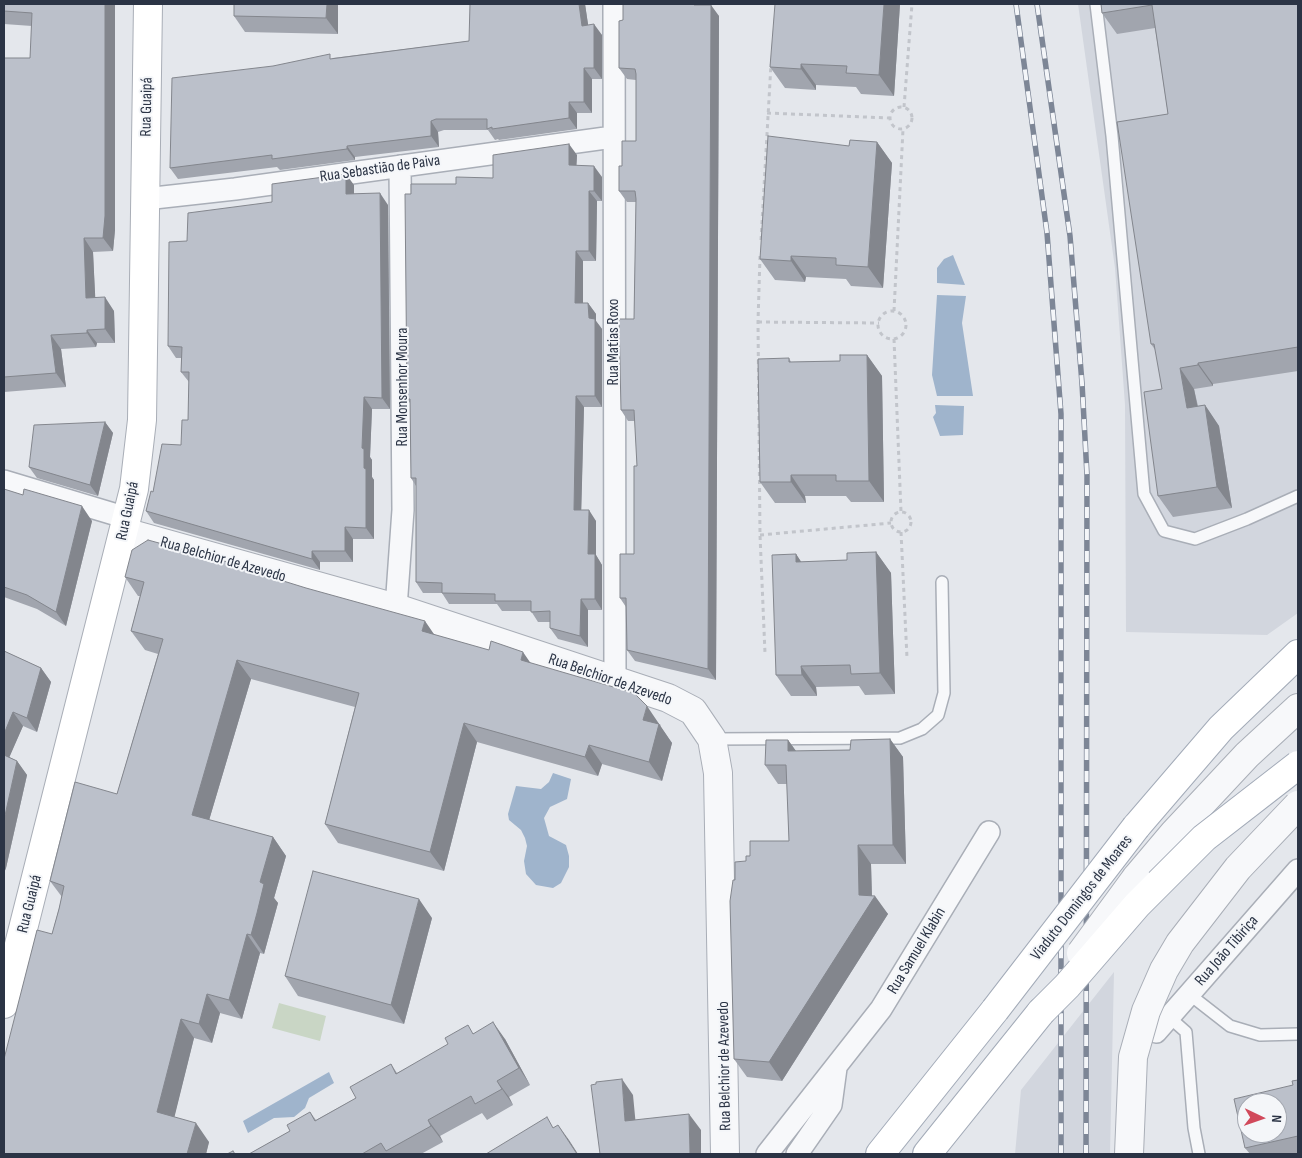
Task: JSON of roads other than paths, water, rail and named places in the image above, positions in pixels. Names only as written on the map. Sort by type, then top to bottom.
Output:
[{"type":"main road","name":"Rua Guaipá","points":[[4,1004],[134,489],[142,420],[148,4]]},
{"type":"main road","name":"Viaduto Domingos de Moares","points":[[880,1154],[995,1010],[1136,828],[1221,728],[1298,654]]},
{"type":"main road","points":[[1041,1012],[1068,986],[1137,904],[1204,838],[1298,765]]},
{"type":"main road","name":"Viaduto Domingos de Moares","points":[[927,1154],[982,1088],[1041,1012]]},
{"type":"street","name":"Rua Matias Roxo","points":[[614,4],[615,680]]},
{"type":"street","name":"Rua Sebastião de Paiva","points":[[146,198],[400,166],[613,136]]},
{"type":"street","name":"Rua Monsenhor Moura","points":[[396,608],[403,510],[400,166]]},
{"type":"street","points":[[4,481],[126,525]]},
{"type":"street","name":"Rua Belchior de Azevedo","points":[[126,525],[396,608],[668,698],[693,711],[712,739],[718,773],[728,1152]]},
{"type":"street","name":"Viaduto Domingos de Moares","points":[[1041,1012],[1136,878],[1174,833],[1247,755],[1298,708]]},
{"type":"street","points":[[1129,1154],[1133,1058],[1146,1011],[1164,970],[1190,928],[1238,868],[1298,805]]},
{"type":"street","name":"Rua Samuel Klabin","points":[[767,1154],[881,1010],[989,832]]},
{"type":"street","name":"Rua João Tibiriça","points":[[1163,1025],[1298,870]]},
{"type":"street","name":"Rua Samuel Klabin","points":[[797,1154],[830,1105],[837,1066]]},
{"type":"lane","points":[[1096,4],[1112,136],[1144,494],[1164,531],[1195,539],[1247,519],[1298,496]]},
{"type":"lane","points":[[712,739],[900,738],[922,729],[938,715],[944,693],[942,582]]},
{"type":"lane","points":[[1189,994],[1230,1026],[1260,1035],[1298,1034]]},
{"type":"lane","points":[[1163,1025],[1186,1032],[1194,1128],[1199,1154]]},
{"type":"water","points":[[953,255],[965,285],[937,283],[937,268],[944,259]]},
{"type":"water","points":[[937,295],[966,296],[962,323],[973,396],[937,396],[932,375]]},
{"type":"water","points":[[935,405],[964,406],[963,435],[940,436],[933,417],[936,413]]},
{"type":"water","points":[[553,773],[571,779],[567,799],[550,807],[544,818],[549,836],[566,845],[569,856],[569,867],[561,883],[553,888],[536,885],[526,874],[524,861],[527,846],[525,838],[521,830],[509,820],[508,814],[516,786],[541,789],[549,782]]},
{"type":"water","points":[[329,1072],[334,1083],[309,1098],[305,1108],[294,1117],[274,1118],[248,1133],[243,1121]]},
{"type":"railway","points":[[1016,4],[1047,233],[1061,414],[1061,1154]]},
{"type":"railway","points":[[1037,4],[1070,236],[1082,383],[1087,475],[1086,1154]]}]
